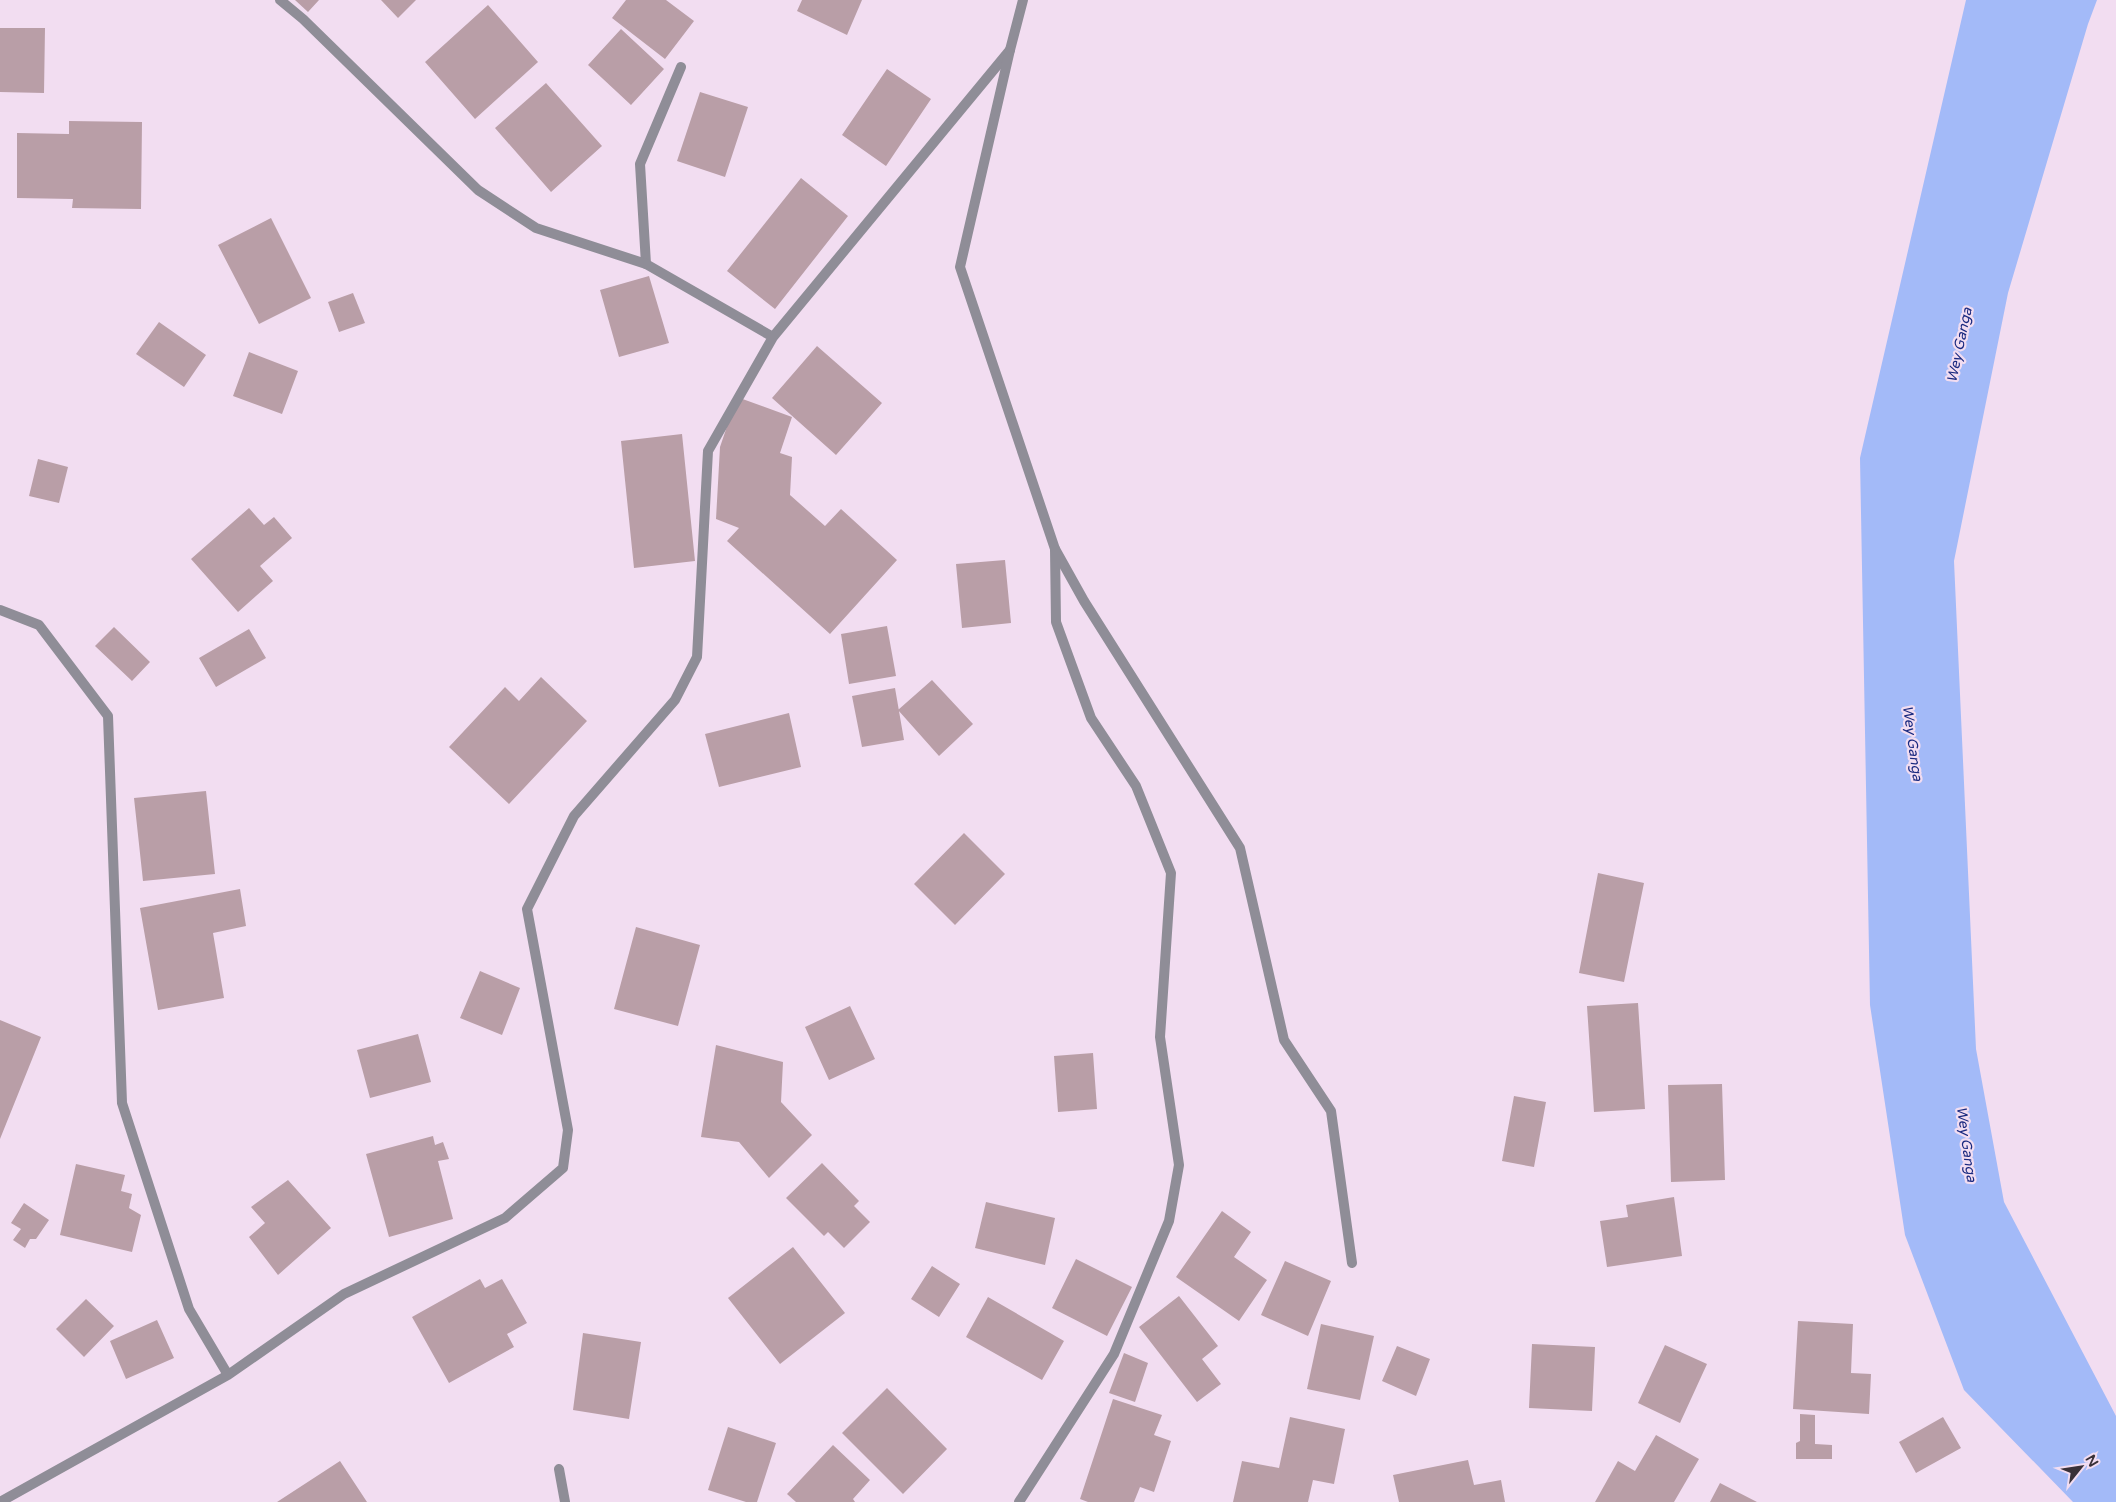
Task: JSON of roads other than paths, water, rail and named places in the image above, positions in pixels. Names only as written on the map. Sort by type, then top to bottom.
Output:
[{"type":"street","points":[[280,0],[303,19],[478,190],[536,228],[646,264],[773,337]]},
{"type":"street","points":[[1023,0],[960,267],[1055,550],[1084,601],[1240,848],[1284,1040],[1331,1111],[1352,1263]]},
{"type":"street","points":[[0,1502],[228,1375],[344,1294],[505,1218],[563,1168],[568,1130],[527,909],[574,816],[675,700],[697,657],[708,451],[773,337],[1010,50]]},
{"type":"street","points":[[646,264],[640,164],[681,67]]},
{"type":"street","points":[[1019,1502],[1114,1354],[1169,1222],[1179,1165],[1160,1037],[1171,873],[1136,786],[1091,718],[1056,622],[1055,550]]},
{"type":"street","points":[[0,610],[38,625],[108,716],[122,1103],[189,1309],[228,1375]]},
{"type":"street","points":[[560,1469],[565,1502]]},
{"type":"water","name":"Wey Ganga","points":[[1966,0],[2097,0],[2088,24],[2008,293],[1954,561],[1976,1049],[2004,1202],[2116,1416],[2116,1502],[2073,1502],[1964,1390],[1905,1235],[1870,1005],[1860,458]]}]
